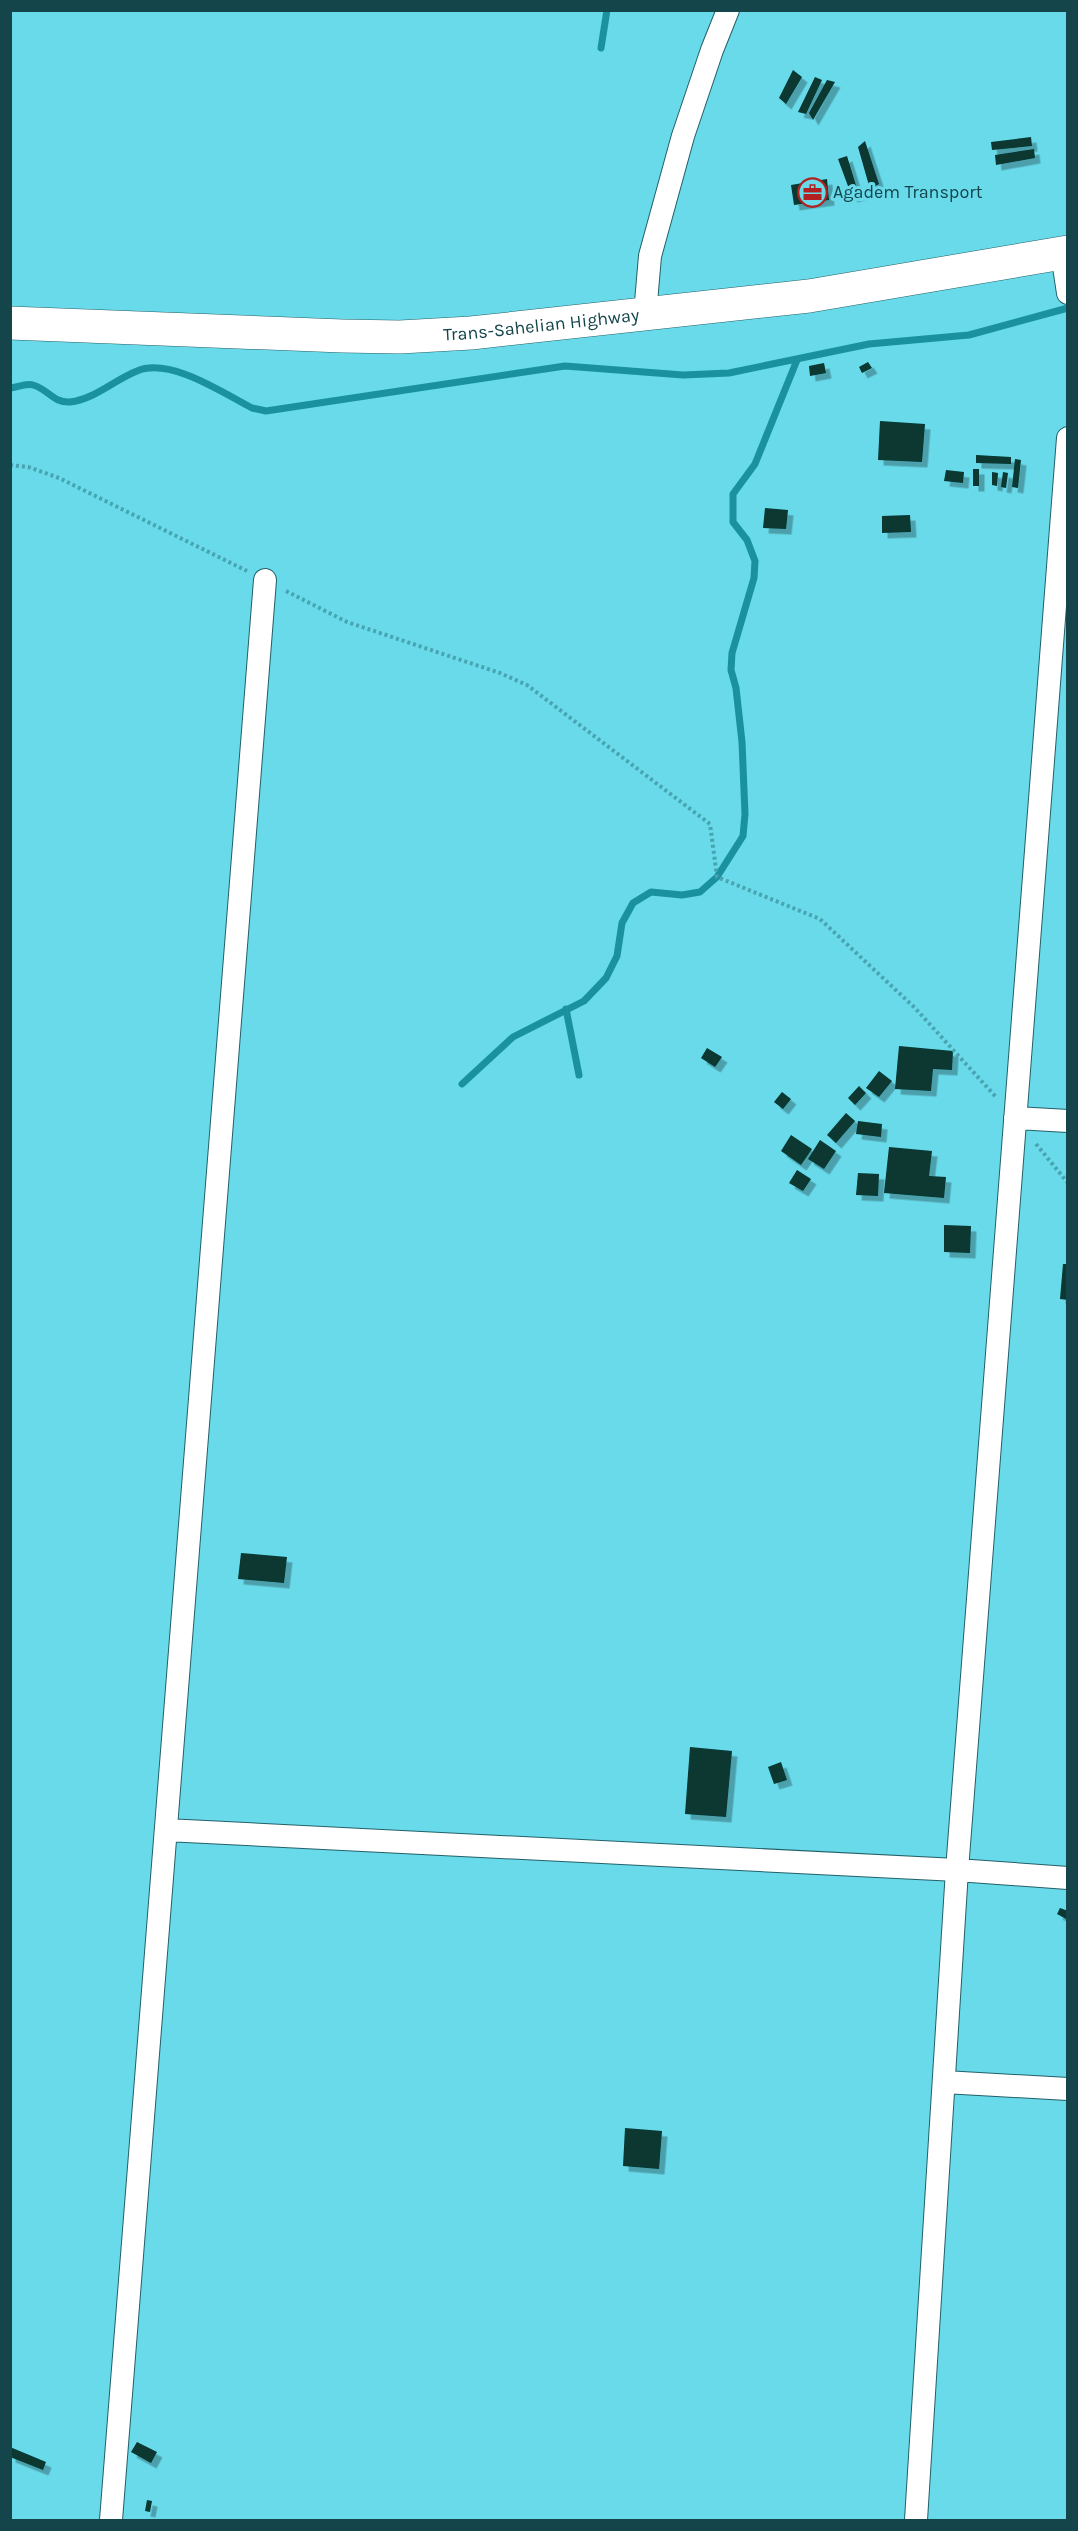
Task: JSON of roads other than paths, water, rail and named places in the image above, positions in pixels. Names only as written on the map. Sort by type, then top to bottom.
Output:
[{"type":"highway","name":"Trans-Sahelian Highway","points":[[10,323],[400,337],[471,333],[808,296],[1065,253]]},
{"type":"street","points":[[645,314],[650,256],[680,146],[728,10]]},
{"type":"street","points":[[1065,253],[1068,293]]},
{"type":"street","points":[[916,2520],[957,1870],[1068,438]]},
{"type":"street","points":[[111,2520],[265,580]]},
{"type":"street","points":[[1015,1118],[1068,1121]]},
{"type":"street","points":[[166,1830],[957,1870],[1068,1878]]},
{"type":"street","points":[[944,2082],[1068,2089]]},
{"type":"waterway","points":[[601,48],[607,10]]},
{"type":"waterway","points":[[10,388],[33,385],[59,400],[70,402],[88,397],[137,371],[150,368],[165,369],[196,379],[252,408],[266,411],[565,366],[683,375],[729,373],[869,344],[969,335],[1068,308]]},
{"type":"waterway","points":[[462,1084],[513,1037],[584,1001],[606,978],[617,956],[622,923],[633,903],[651,892],[682,895],[700,892],[717,877],[743,836],[745,814],[742,742],[736,688],[731,670],[732,653],[754,578],[755,561],[747,540],[733,522],[733,494],[755,464],[797,360]]},
{"type":"waterway","points":[[566,1009],[579,1075]]},
{"type":"place","name":"Agadem Transport","points":[[812,192]]}]
